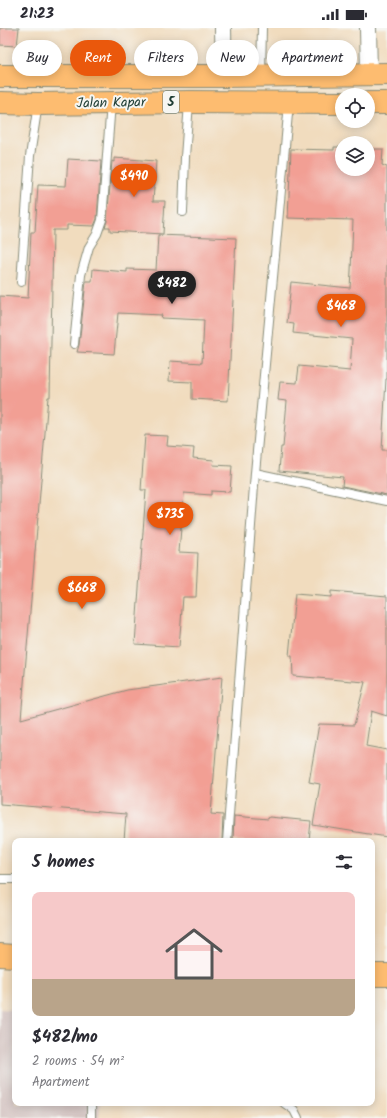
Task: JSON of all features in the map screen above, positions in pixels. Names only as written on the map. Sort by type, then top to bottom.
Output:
[{"type":"main road","name":"Jalan Kapar","points":[[261,75],[378,74]]},
{"type":"main road","name":"Jalan Kapar","points":[[0,76],[206,76]]},
{"type":"main road","name":"Jalan Kapar","points":[[0,103],[335,103]]},
{"type":"main road","points":[[375,103],[387,103]]},
{"type":"main road","points":[[0,955],[12,956]]},
{"type":"main road","points":[[375,974],[387,975]]},
{"type":"street","points":[[223,28],[223,40]]},
{"type":"street","points":[[368,28],[378,74]]},
{"type":"lane","points":[[261,75],[262,28]]},
{"type":"lane","points":[[74,344],[81,275],[89,247],[97,234],[102,220],[112,102]]},
{"type":"lane","points":[[183,212],[185,157],[190,102]]},
{"type":"lane","points":[[227,838],[255,473],[289,102]]},
{"type":"lane","points":[[21,282],[30,156],[38,104]]},
{"type":"lane","points":[[255,473],[387,500]]},
{"type":"lane","points":[[0,879],[12,880]]},
{"type":"lane","points":[[91,1106],[91,1118]]},
{"type":"lane","points":[[288,1106],[294,1110],[298,1118]]},
{"type":"shaded area","points":[[0,1009],[12,1010],[12,1106],[100,1106],[99,1118],[0,1118]]},
{"type":"building","points":[[0,28],[19,28],[18,40],[12,40],[12,46],[0,45]]},
{"type":"building","points":[[335,147],[335,176],[375,176],[375,149],[383,149],[382,165],[387,167],[387,379],[382,450],[387,450],[387,495],[342,486],[343,477],[279,471],[281,447],[283,447],[287,401],[278,400],[280,382],[297,383],[299,366],[350,371],[352,339],[293,333],[294,324],[287,323],[291,282],[350,288],[353,220],[288,218],[291,149],[334,150]]},
{"type":"building","points":[[114,158],[156,161],[153,201],[165,201],[163,234],[110,231],[110,227],[105,227],[107,221],[112,161],[114,162]]},
{"type":"building","points":[[68,159],[101,161],[97,219],[94,226],[67,225],[67,230],[53,230],[50,397],[48,397],[21,719],[127,690],[222,677],[211,814],[223,815],[222,838],[124,838],[126,814],[0,804],[0,296],[28,298],[31,232],[35,232],[38,185],[66,186]]},
{"type":"building","points":[[158,235],[236,238],[228,401],[192,399],[192,382],[169,381],[170,361],[202,363],[204,320],[161,318],[162,315],[118,313],[114,354],[77,352],[86,281],[92,281],[93,269],[127,272],[127,269],[156,270]]},
{"type":"building","points":[[145,435],[168,436],[167,446],[194,448],[193,458],[214,460],[213,465],[232,466],[230,492],[211,491],[211,495],[184,493],[179,552],[198,553],[196,597],[183,597],[179,647],[135,644],[146,490],[141,490]]},
{"type":"building","points":[[331,591],[387,596],[387,716],[371,711],[366,746],[387,750],[387,837],[313,825],[320,784],[309,782],[319,724],[354,725],[365,682],[293,676],[292,656],[289,656],[295,594],[331,597]]},
{"type":"building","points":[[234,816],[268,819],[269,817],[311,821],[309,838],[233,838]]}]
